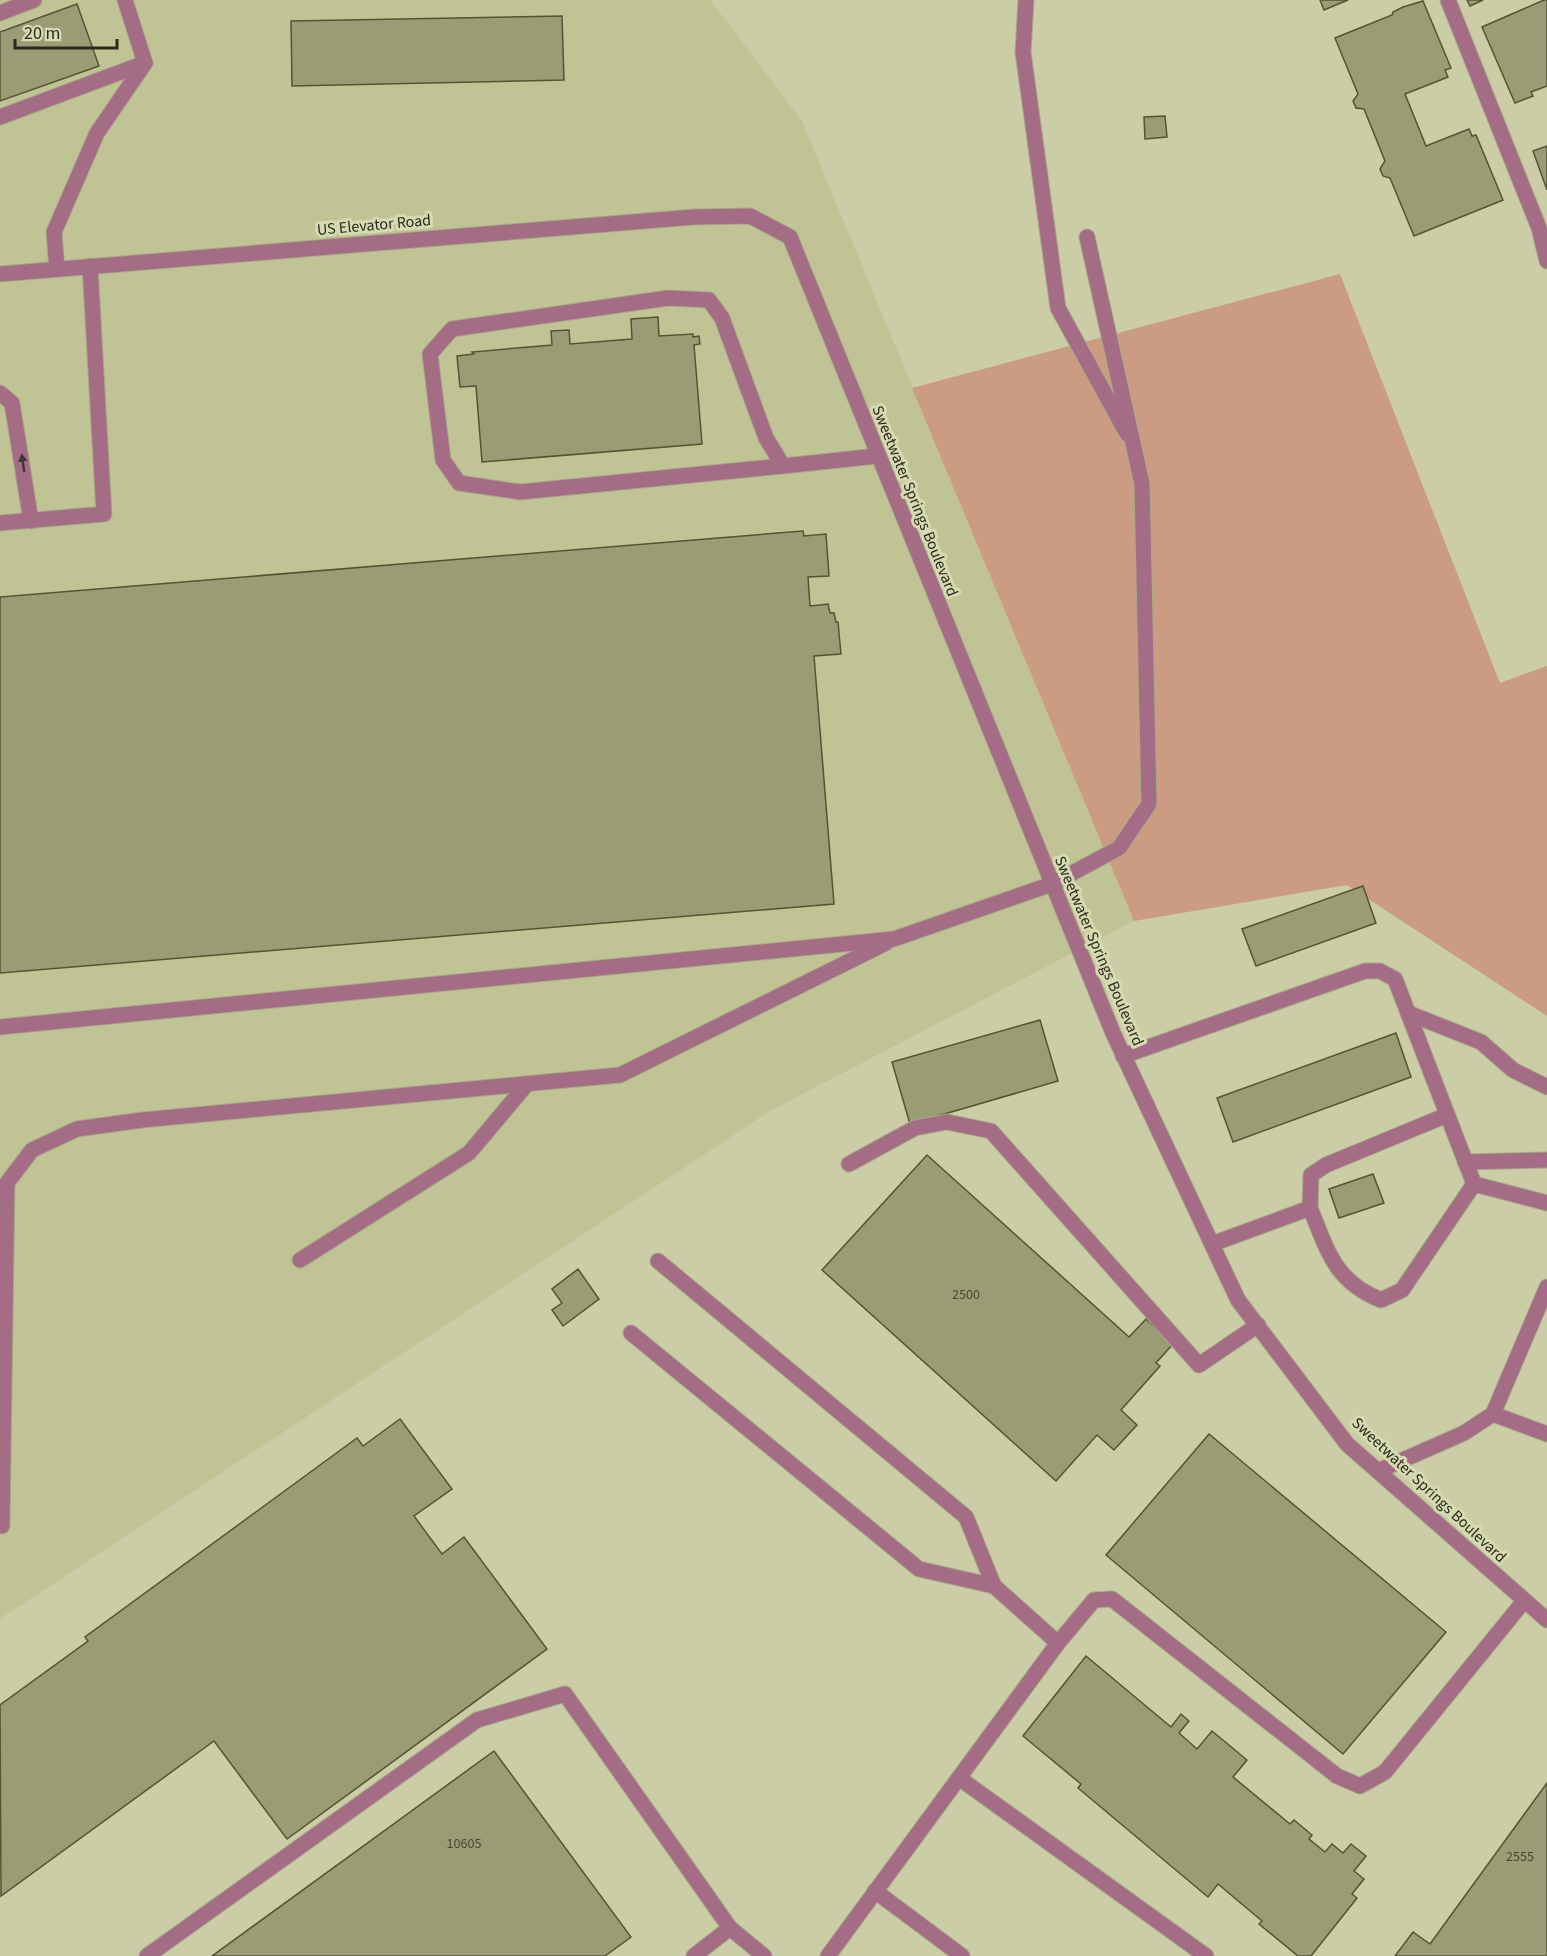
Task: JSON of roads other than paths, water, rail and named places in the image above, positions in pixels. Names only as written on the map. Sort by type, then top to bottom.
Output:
[{"type":"street","points":[[0,13],[34,0]]},
{"type":"street","points":[[125,0],[145,63]]},
{"type":"street","points":[[1026,0],[1023,52],[1058,308],[1136,450]]},
{"type":"street","points":[[1448,0],[1539,228],[1547,261]]},
{"type":"street","points":[[0,117],[145,63]]},
{"type":"street","points":[[57,269],[54,232],[97,133],[145,63]]},
{"type":"street","name":"US Elevator Road","points":[[0,274],[694,217],[750,216]]},
{"type":"street","name":"Sweetwater Springs Boulevard","points":[[750,216],[790,237],[877,456],[1124,1056],[1238,1299],[1347,1444],[1547,1620]]},
{"type":"street","points":[[2,1526],[6,1183],[32,1150],[77,1129],[620,1075],[894,939],[1052,884],[1119,848],[1149,804],[1142,484],[1087,237]]},
{"type":"street","points":[[0,524],[104,514],[90,266]]},
{"type":"street","points":[[783,466],[766,438],[722,318],[709,300],[668,298],[452,328],[430,354],[442,460],[459,483],[520,492],[783,466],[877,456]]},
{"type":"street","points":[[0,393],[12,403],[32,521]]},
{"type":"street","points":[[0,1027],[894,939]]},
{"type":"street","points":[[1124,1056],[1365,971],[1380,971],[1395,979],[1474,1184]]},
{"type":"street","points":[[1408,1013],[1481,1042],[1513,1070],[1547,1087]]},
{"type":"street","points":[[300,1260],[469,1153],[527,1084]]},
{"type":"street","points":[[1447,1115],[1326,1165],[1311,1175],[1310,1208],[1335,1266],[1361,1292],[1381,1300],[1402,1290],[1474,1184]]},
{"type":"street","points":[[849,1164],[915,1128],[947,1122],[992,1131],[1199,1365],[1258,1325]]},
{"type":"street","points":[[1465,1162],[1547,1160]]},
{"type":"street","points":[[1474,1184],[1547,1203]]},
{"type":"street","points":[[1212,1244],[1310,1208]]},
{"type":"street","points":[[658,1261],[966,1517],[993,1586],[1058,1643]]},
{"type":"street","points":[[1378,1471],[1464,1433],[1493,1414],[1547,1287]]},
{"type":"street","points":[[631,1333],[919,1569],[993,1586]]},
{"type":"street","points":[[1493,1414],[1547,1434]]},
{"type":"street","points":[[828,1956],[1058,1643],[1094,1600],[1112,1599],[1337,1776],[1360,1785],[1385,1772],[1524,1601]]},
{"type":"street","points":[[147,1956],[477,1720],[565,1694],[730,1928],[764,1956]]},
{"type":"street","points":[[958,1778],[1206,1956]]},
{"type":"street","points":[[875,1891],[962,1956]]},
{"type":"street","points":[[694,1956],[730,1928]]}]
